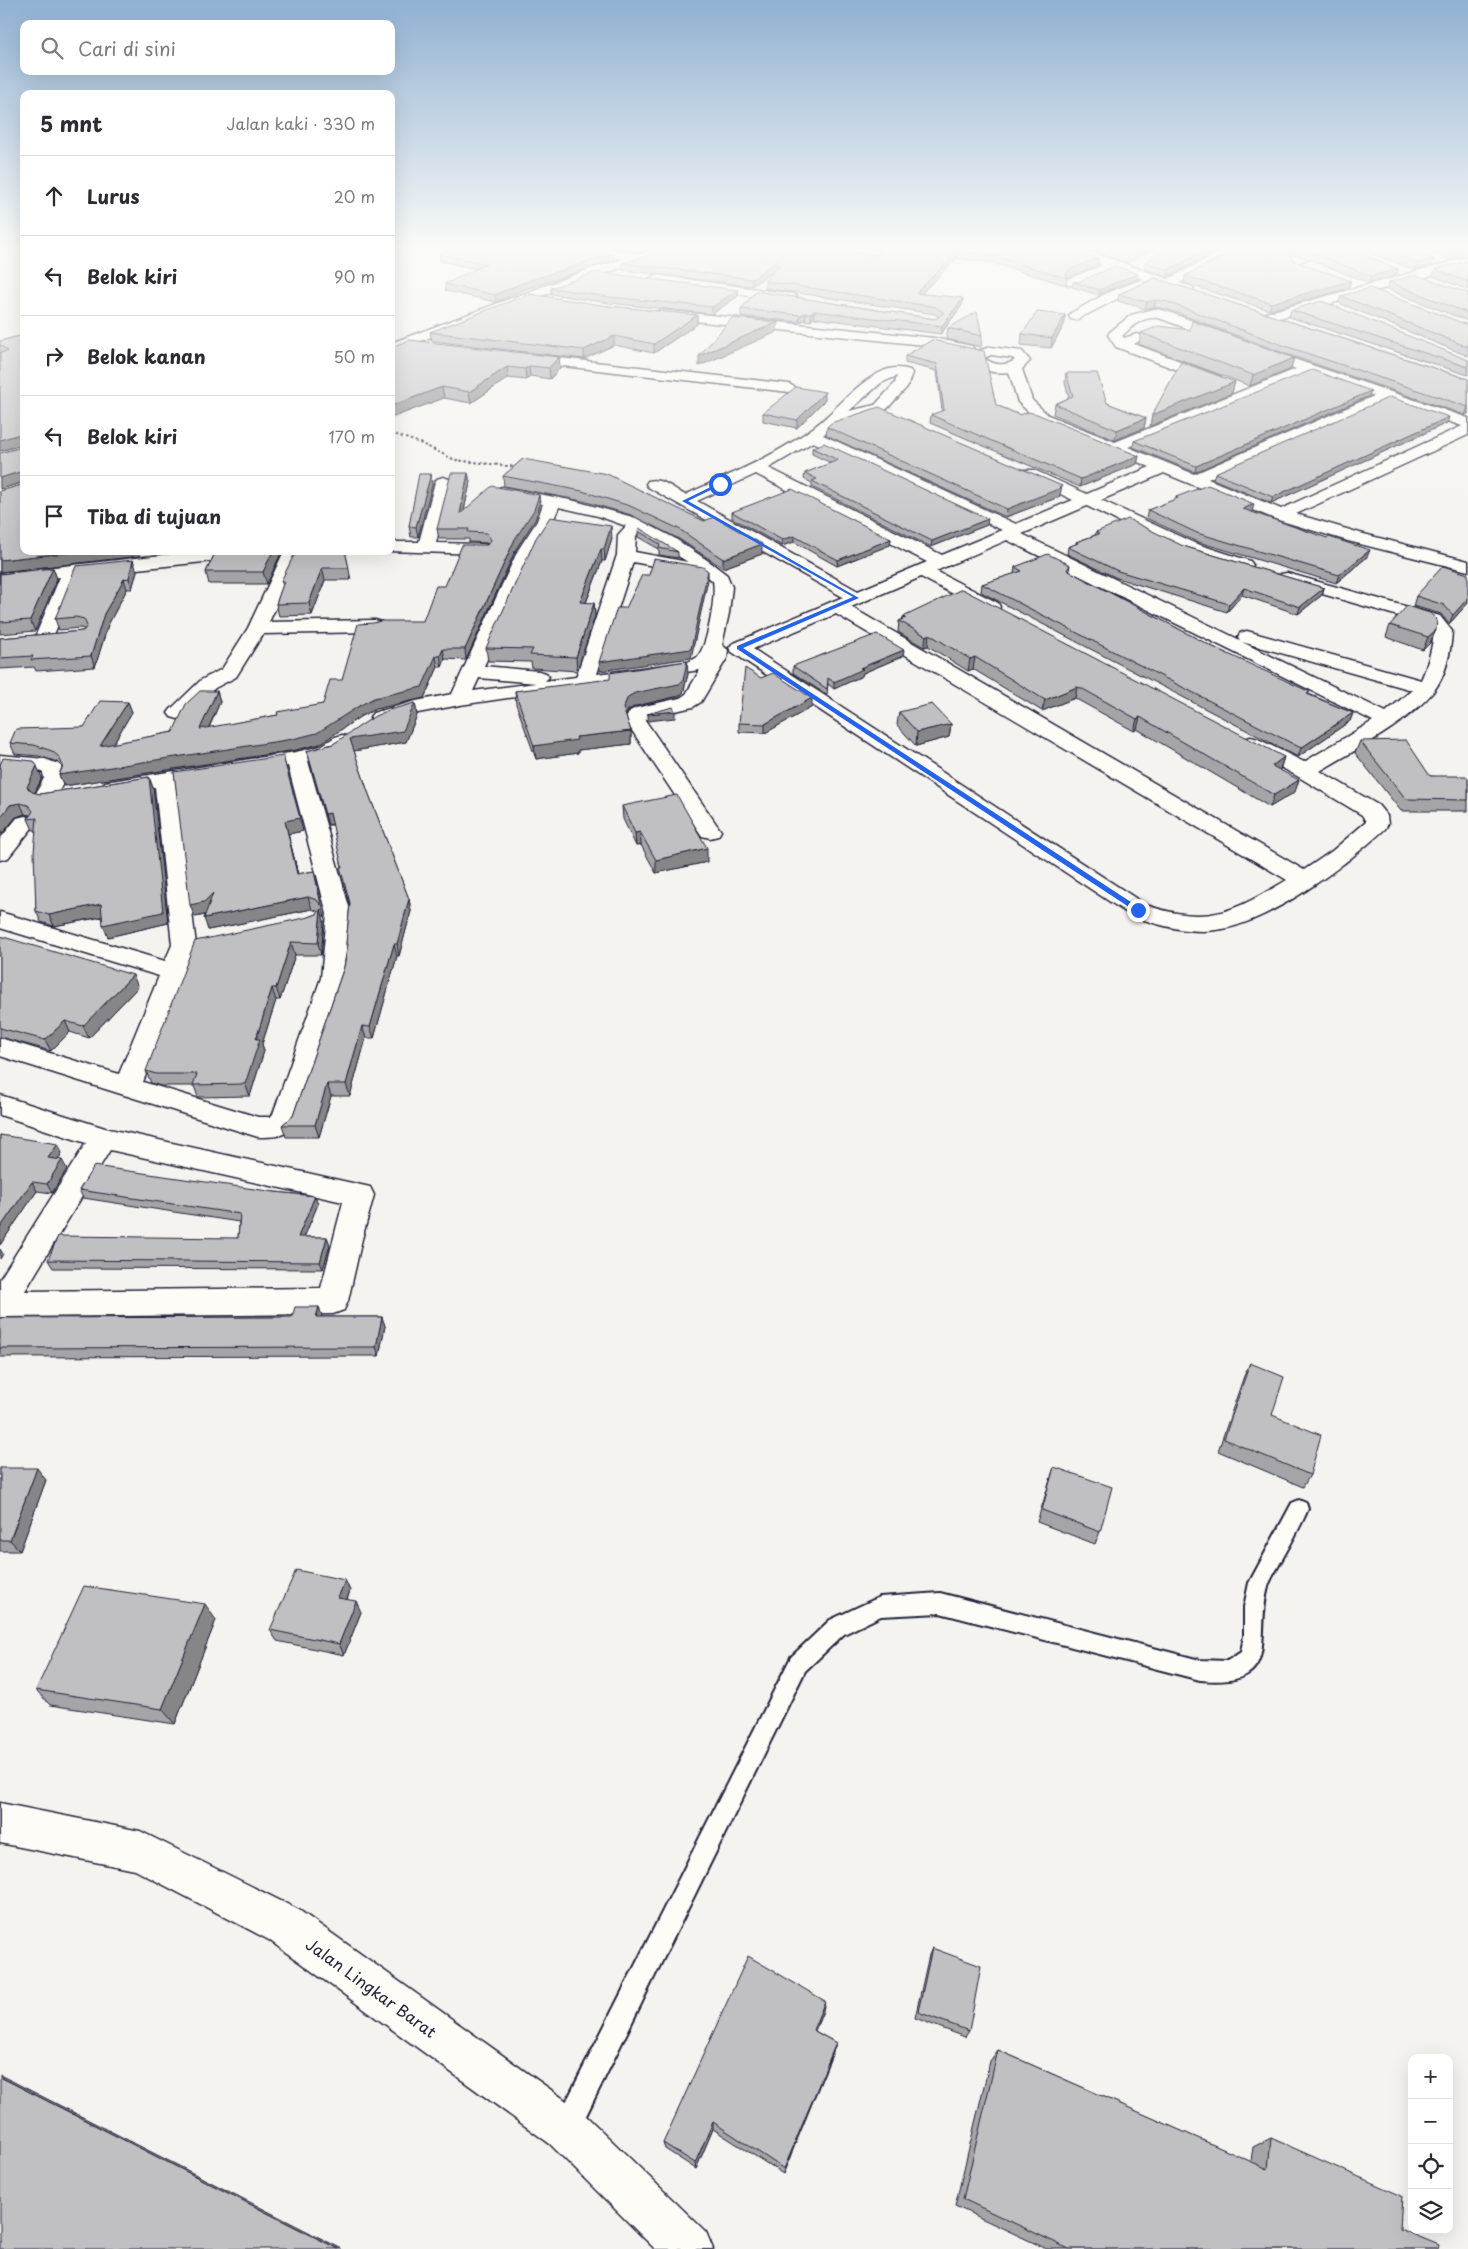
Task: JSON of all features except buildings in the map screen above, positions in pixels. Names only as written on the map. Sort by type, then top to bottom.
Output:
[{"type":"main road","points":[[977,352],[982,353],[977,356],[976,360],[986,366],[1014,367],[1019,377],[1025,402],[1043,418],[1281,515],[1354,537],[1468,566]]},
{"type":"main road","points":[[1142,352],[1251,393]]},
{"type":"main road","points":[[1260,352],[1468,423]]},
{"type":"main road","points":[[512,356],[789,388]]},
{"type":"main road","points":[[1115,447],[1309,370]]},
{"type":"main road","points":[[684,501],[756,468],[813,436],[832,420],[858,393],[888,374],[903,372],[902,384],[880,408],[832,420]]},
{"type":"main road","points":[[1195,480],[1387,396]]},
{"type":"main road","points":[[880,408],[898,416]]},
{"type":"main road","points":[[1281,515],[1468,429]]},
{"type":"main road","points":[[813,436],[1012,532],[1180,618],[1387,720]]},
{"type":"main road","points":[[1165,467],[739,648],[1138,910],[1164,919],[1216,922],[1244,914],[1305,881],[1351,849],[1378,821],[1370,810],[1305,771],[1235,735]]},
{"type":"main road","points":[[756,468],[942,562]]},
{"type":"main road","points":[[1016,468],[1089,499],[1188,547],[1266,572],[1433,620],[1443,631],[1442,645],[1426,688],[1387,720],[1305,771]]},
{"type":"main road","points":[[426,547],[443,482]]},
{"type":"main road","points":[[654,484],[857,598]]},
{"type":"main road","points":[[0,761],[45,766],[53,770],[55,778],[45,797],[82,792],[297,758],[328,750],[384,715],[460,699],[697,665],[705,660],[714,639],[724,587],[714,572],[632,530],[619,517],[553,501],[502,492]]},
{"type":"main road","points":[[460,699],[527,550],[545,521],[553,501]]},
{"type":"main road","points":[[545,521],[564,524]]},
{"type":"main road","points":[[610,532],[632,530]]},
{"type":"main road","points":[[585,681],[626,555],[632,530]]},
{"type":"main road","points":[[395,547],[482,549]]},
{"type":"main road","points":[[0,578],[197,555]]},
{"type":"main road","points":[[178,713],[208,684],[229,673],[257,628],[291,555]]},
{"type":"main road","points":[[626,555],[714,572]]},
{"type":"main road","points":[[44,637],[72,570]]},
{"type":"main road","points":[[921,570],[1008,616]]},
{"type":"main road","points":[[836,606],[1305,881]]},
{"type":"main road","points":[[1180,618],[1426,688]]},
{"type":"main road","points":[[257,628],[375,626]]},
{"type":"main road","points":[[710,830],[635,720],[636,715],[643,712],[686,703],[694,698],[717,658],[719,652],[714,639]]},
{"type":"main road","points":[[471,671],[585,681]]},
{"type":"main road","points":[[0,1047],[258,1127],[276,1127],[285,1120],[333,978],[339,914],[297,758]]},
{"type":"main road","points":[[128,1086],[172,971],[193,943],[165,779]]},
{"type":"main road","points":[[0,920],[172,971]]},
{"type":"main road","points":[[0,1105],[30,1113],[103,1138],[360,1195],[347,1239],[333,1301],[1,1304]]},
{"type":"main road","points":[[1,1304],[103,1138]]},
{"type":"main road","name":"Jalan Lingkar Barat","points":[[0,1823],[140,1851],[284,1925],[566,2128],[689,2249]]},
{"type":"lane","points":[[566,2128],[798,1664],[837,1628],[880,1607],[940,1603],[1200,1670],[1224,1672],[1238,1669],[1250,1658],[1254,1636],[1254,1607],[1259,1583],[1299,1509]]},
{"type":"path","points":[[395,434],[420,443],[455,460],[524,468]]},
{"type":"route","points":[[720,484],[684,501],[857,598],[739,648],[1138,910]]}]
